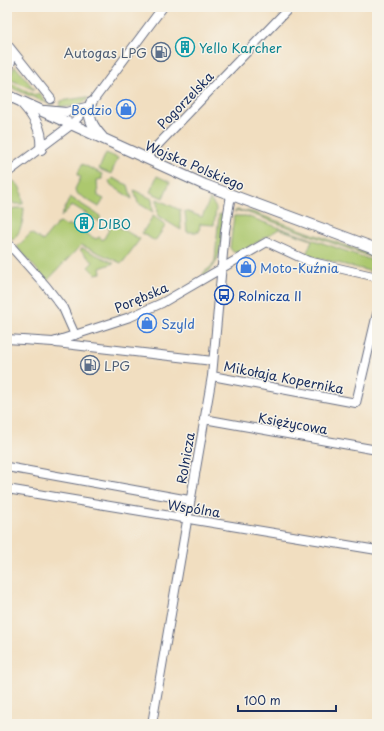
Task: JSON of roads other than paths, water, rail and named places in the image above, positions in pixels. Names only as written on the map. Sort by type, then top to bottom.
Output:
[{"type":"main road","points":[[14,98],[37,123],[41,134],[41,149]]},
{"type":"main road","name":"Wojska Polskiego","points":[[14,98],[148,160],[231,195],[377,249]]},
{"type":"main road","points":[[90,104],[89,111],[91,123],[105,140]]},
{"type":"street","points":[[7,173],[71,125],[90,104],[163,7]]},
{"type":"street","name":"Pogorzelska","points":[[148,160],[152,152],[290,7]]},
{"type":"street","points":[[7,44],[51,99]]},
{"type":"street","points":[[7,73],[14,53]]},
{"type":"street","points":[[7,88],[14,98]]},
{"type":"street","points":[[36,108],[66,112],[80,110],[90,104]]},
{"type":"street","name":"Rolnicza","points":[[152,724],[189,500],[212,376],[222,269],[231,195]]},
{"type":"street","points":[[7,242],[46,286],[63,308],[75,335]]},
{"type":"street","name":"Porębska","points":[[7,339],[53,342],[130,317],[162,303],[267,242],[308,261],[377,277]]},
{"type":"street","name":"Mikołaja Kopernika","points":[[212,376],[356,403],[377,314]]},
{"type":"street","name":"Mikołaja Kopernika","points":[[53,342],[213,361]]},
{"type":"street","name":"Księżycowa","points":[[204,419],[377,450]]},
{"type":"street","points":[[7,467],[189,500]]},
{"type":"street","name":"Wspólna","points":[[7,489],[377,550]]},
{"type":"place","name":"Yello Karcher","points":[[185,47]]},
{"type":"place","name":"Autogas LPG","points":[[161,52]]},
{"type":"place","name":"Bodzio","points":[[126,109]]},
{"type":"place","name":"DIBO","points":[[84,223]]},
{"type":"place","name":"Moto-Kuźnia","points":[[246,267]]},
{"type":"place","name":"Rolnicza II","points":[[224,295]]},
{"type":"place","name":"Szyld","points":[[147,323]]},
{"type":"place","name":"LPG","points":[[90,365]]}]
